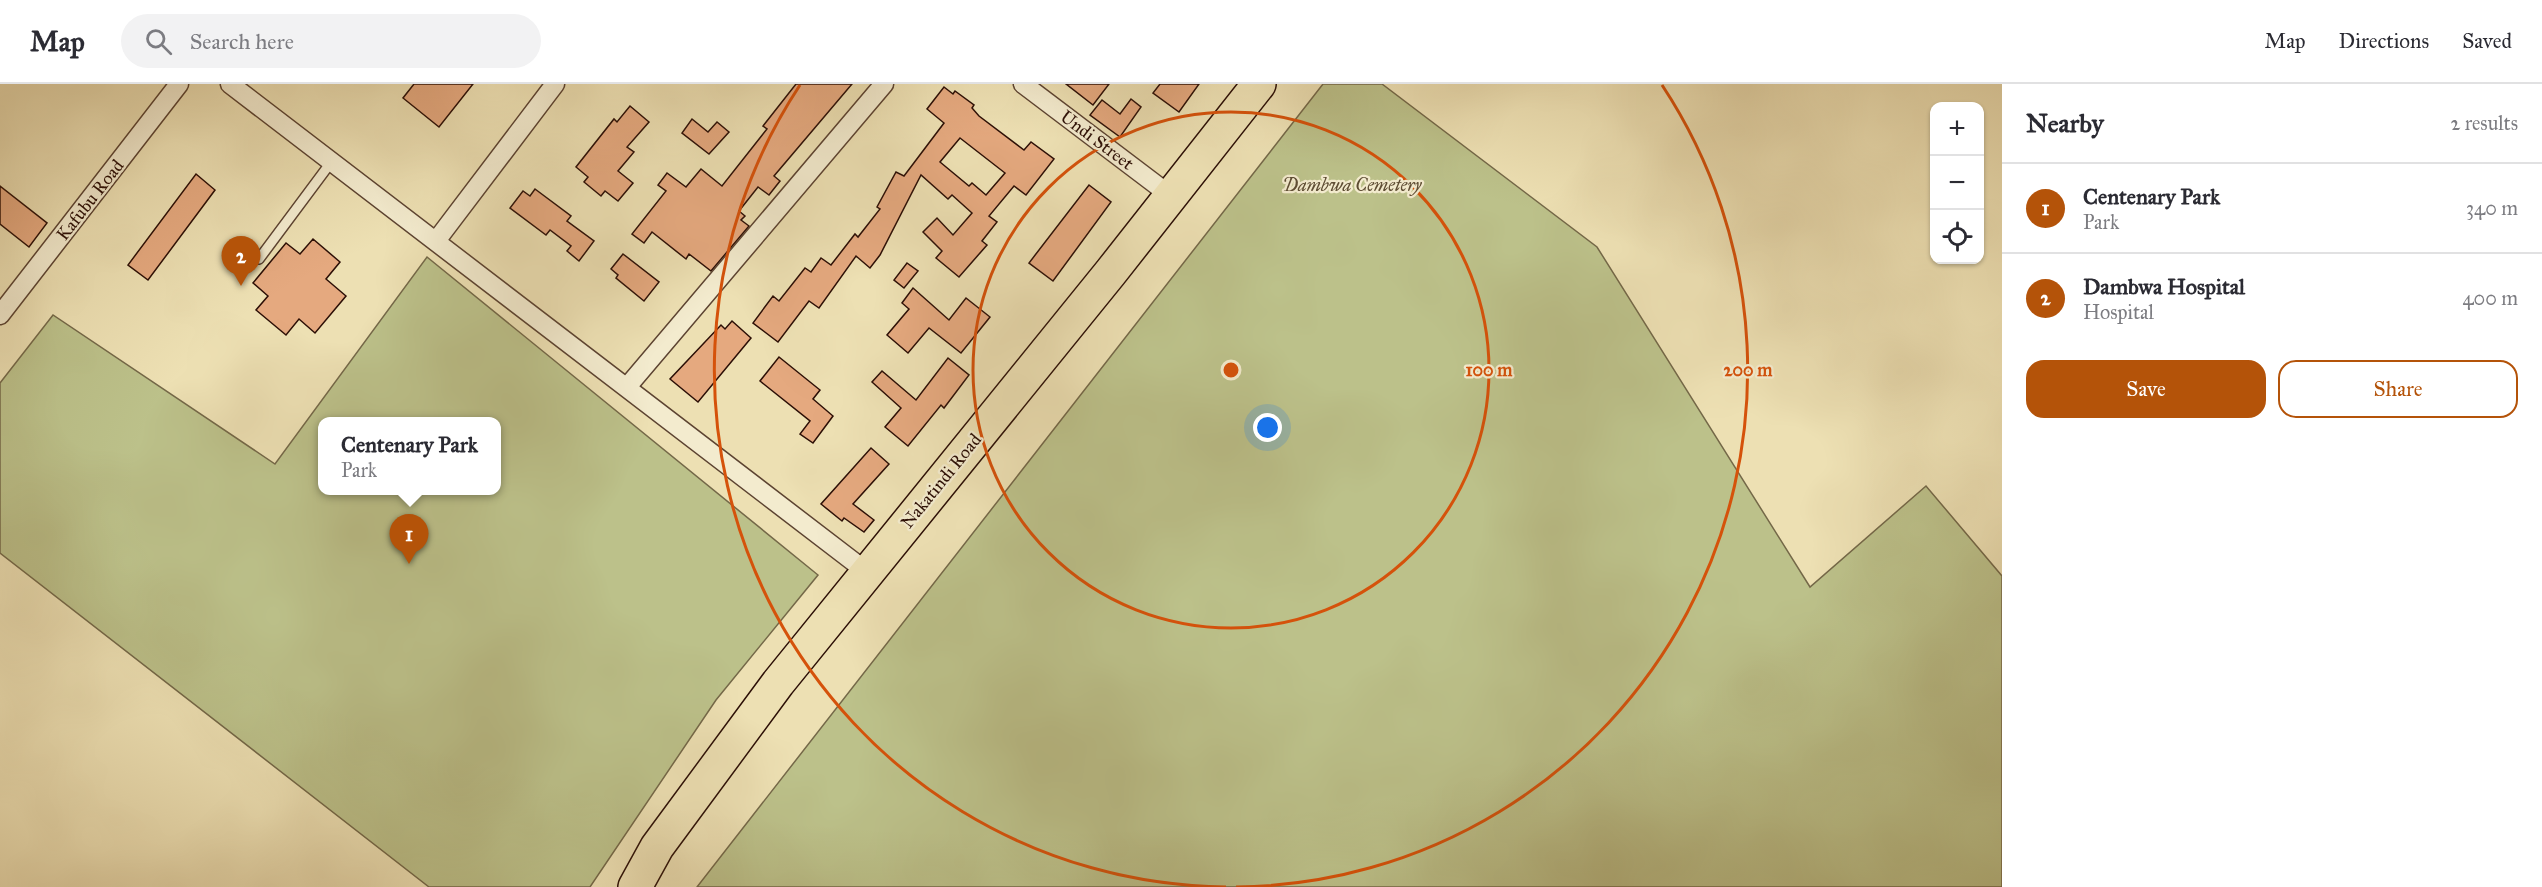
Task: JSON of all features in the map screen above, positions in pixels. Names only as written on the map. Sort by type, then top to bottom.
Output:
[{"type":"highway","name":"Nakatindi Road","points":[[635,887],[657,847],[756,712],[1259,84]]},
{"type":"street","name":"Kafubu Road","points":[[0,315],[179,84]]},
{"type":"street","points":[[230,84],[867,572]]},
{"type":"street","points":[[436,241],[555,84]]},
{"type":"street","points":[[627,387],[884,84]]},
{"type":"street","name":"Undi Street","points":[[1023,84],[1171,196]]},
{"type":"lane","points":[[259,259],[332,161]]},
{"type":"green space","name":"Dambwa Cemetery","points":[[1323,84],[1382,84],[1597,247],[1810,587],[1926,486],[2002,576],[2002,887],[697,887]]},
{"type":"green space","points":[[427,257],[818,575],[716,700],[590,887],[429,887],[0,553],[0,383],[53,315],[275,464]]},
{"type":"building","points":[[414,84],[473,84],[439,127],[403,98]]},
{"type":"building","points":[[796,84],[852,84],[774,176],[780,181],[769,195],[758,187],[739,211],[745,216],[741,220],[749,226],[711,271],[689,254],[686,259],[652,232],[644,243],[632,234],[666,191],[658,185],[667,173],[686,187],[701,169],[722,186],[767,129],[763,126]]},
{"type":"building","points":[[1066,84],[1109,84],[1093,105]]},
{"type":"building","points":[[1160,84],[1199,84],[1179,112],[1153,93]]},
{"type":"building","points":[[944,87],[953,94],[955,91],[974,105],[972,108],[979,116],[1024,150],[1031,142],[1054,159],[1026,195],[1014,186],[989,216],[997,222],[982,241],[987,245],[959,277],[936,258],[942,251],[923,232],[937,218],[953,235],[972,213],[952,195],[948,199],[921,175],[880,255],[870,268],[856,256],[819,308],[809,301],[778,342],[753,323],[773,296],[779,301],[805,268],[811,272],[821,258],[831,265],[855,234],[858,237],[880,209],[877,207],[896,172],[904,176],[944,123],[927,109]],"holes":[[[960,138],[1005,173],[986,195],[972,183],[969,186],[940,162]]]},
{"type":"building","points":[[1131,99],[1141,107],[1120,137],[1090,115],[1102,100],[1120,114]]},
{"type":"building","points":[[630,106],[649,122],[627,147],[634,152],[618,171],[633,183],[618,201],[605,191],[601,196],[584,182],[588,177],[576,167],[614,119],[617,122]]},
{"type":"building","points":[[692,119],[708,132],[717,122],[729,132],[709,154],[682,133]]},
{"type":"building","points":[[196,174],[215,190],[148,280],[128,265]]},
{"type":"building","points":[[1089,185],[1111,202],[1053,281],[1029,263]]},
{"type":"building","points":[[0,186],[47,223],[29,247],[0,224]]},
{"type":"building","points":[[535,189],[571,216],[567,221],[594,241],[579,261],[567,251],[571,246],[550,230],[546,235],[510,208],[523,191],[530,196]]},
{"type":"building","points":[[313,239],[340,262],[326,279],[346,296],[315,333],[299,319],[286,335],[256,310],[268,296],[253,283],[286,243],[300,254]]},
{"type":"building","points":[[623,254],[659,282],[644,301],[616,278],[618,275],[611,269]]},
{"type":"building","points":[[907,263],[918,271],[904,288],[894,280]]},
{"type":"building","points":[[913,288],[949,320],[966,298],[990,317],[961,353],[929,328],[908,353],[887,335],[909,309],[902,303]]},
{"type":"building","points":[[732,321],[751,338],[698,402],[670,379],[721,325],[725,329]]},
{"type":"building","points":[[779,357],[820,390],[813,399],[833,416],[813,443],[800,434],[810,421],[760,381]]},
{"type":"building","points":[[948,358],[969,375],[944,408],[941,405],[908,446],[885,427],[901,408],[872,382],[882,371],[916,400]]},
{"type":"building","points":[[871,448],[889,464],[853,504],[874,520],[864,532],[844,518],[842,521],[821,504]]},
{"type":"place","name":"Dambwa Hospital","points":[[241,286]]},
{"type":"place","name":"Centenary Park","points":[[409,564]]}]
